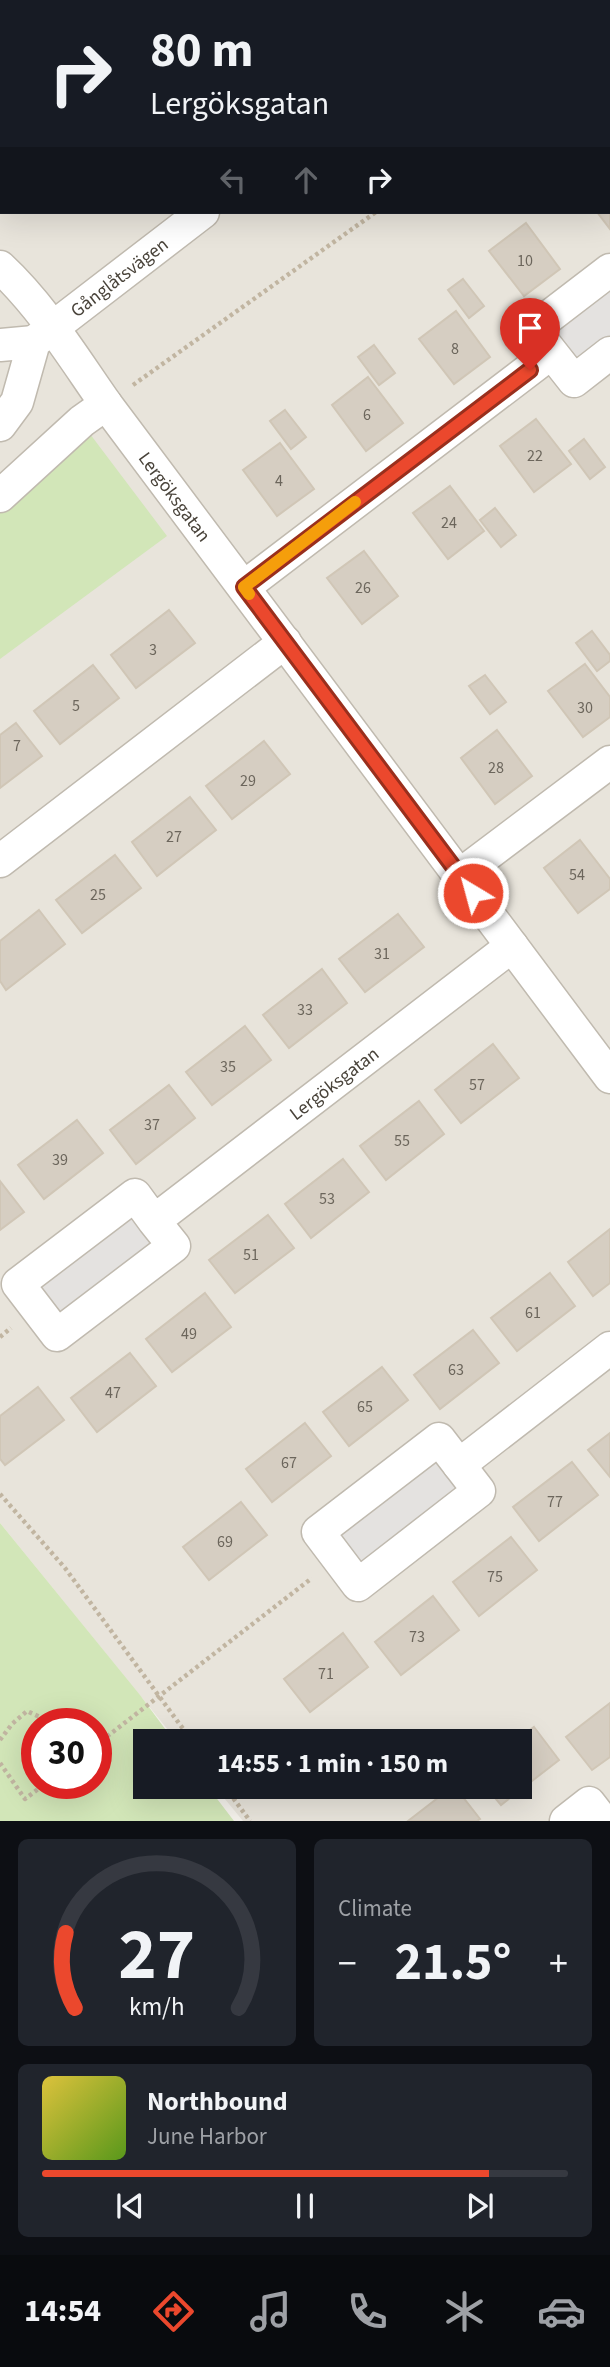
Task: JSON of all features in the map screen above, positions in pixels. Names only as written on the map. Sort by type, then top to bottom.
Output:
[{"type":"street","name":"Gånglåtsvägen","points":[[43,334],[200,214]]},
{"type":"street","name":"Lergöksgatan","points":[[0,267],[19,285],[43,334],[106,404],[610,1077]]},
{"type":"street","points":[[610,270],[533,329],[574,381],[610,353]]},
{"type":"street","points":[[0,345],[43,334]]},
{"type":"street","points":[[0,425],[17,402],[43,334]]},
{"type":"street","points":[[244,587],[551,353]]},
{"type":"street","points":[[0,496],[82,421],[106,404]]},
{"type":"street","points":[[0,861],[285,642]]},
{"type":"street","points":[[460,875],[610,762]]},
{"type":"street","name":"Lergöksgatan","points":[[155,1221],[512,946]]},
{"type":"street","points":[[135,1195],[155,1221],[174,1246],[58,1335],[18,1284],[135,1195]]},
{"type":"street","points":[[459,1465],[610,1348]]},
{"type":"street","points":[[439,1439],[459,1465],[480,1491],[358,1585],[318,1532],[439,1439]]},
{"type":"street","points":[[566,1821],[589,1803],[603,1821]]},
{"type":"path","points":[[106,404],[373,214]]},
{"type":"path","points":[[0,1494],[65,1568],[183,1729]]},
{"type":"path","points":[[112,1733],[337,1558]]},
{"type":"path","points":[[0,1740],[21,1717]]},
{"type":"path","points":[[0,1763],[21,1793]]},
{"type":"path","points":[[234,1799],[250,1821]]},
{"type":"shaded area","points":[[0,214],[610,214],[610,1821],[243,1821],[225,1799],[532,1799],[532,1729],[167,1729],[0,1523]]},
{"type":"shaded area","points":[[610,274],[610,348],[579,372],[543,326]]},
{"type":"shaded area","points":[[127,1208],[159,1250],[65,1322],[33,1280]]},
{"type":"shaded area","points":[[433,1451],[466,1495],[364,1573],[331,1529]]},
{"type":"green space","points":[[87,430],[167,536],[0,659],[0,509]]},
{"type":"green space","points":[[0,1523],[165,1729],[133,1729],[133,1799],[217,1799],[234,1821],[0,1821]]},
{"type":"building","points":[[599,214],[610,214],[610,229]]},
{"type":"building","points":[[526,223],[560,269],[524,296],[489,251]]},
{"type":"building","points":[[463,279],[484,306],[469,318],[448,290]]},
{"type":"building","points":[[456,311],[490,357],[454,384],[419,339]]},
{"type":"building","points":[[374,345],[395,373],[379,385],[358,357]]},
{"type":"building","points":[[368,377],[403,423],[366,451],[332,405]]},
{"type":"building","points":[[285,410],[306,437],[291,449],[270,421]]},
{"type":"building","points":[[536,419],[571,464],[534,492],[500,446]]},
{"type":"building","points":[[584,439],[605,467],[590,479],[569,451]]},
{"type":"building","points":[[280,443],[314,489],[277,516],[243,470]]},
{"type":"building","points":[[450,486],[484,531],[448,559],[413,513]]},
{"type":"building","points":[[495,508],[516,535],[501,547],[480,520]]},
{"type":"building","points":[[364,551],[398,596],[362,624],[327,578]]},
{"type":"building","points":[[169,610],[195,643],[136,688],[111,655]]},
{"type":"building","points":[[592,631],[610,655],[610,661],[597,671],[576,643]]},
{"type":"building","points":[[585,664],[610,697],[610,717],[583,737],[548,691]]},
{"type":"building","points":[[93,665],[119,698],[60,744],[34,711]]},
{"type":"building","points":[[485,675],[506,702],[490,714],[469,686]]},
{"type":"building","points":[[16,723],[42,756],[0,788],[0,735]]},
{"type":"building","points":[[497,730],[532,776],[495,804],[461,758]]},
{"type":"building","points":[[264,741],[290,774],[232,819],[206,786]]},
{"type":"building","points":[[190,797],[216,830],[157,876],[132,842]]},
{"type":"building","points":[[580,840],[610,879],[610,889],[578,913],[544,868]]},
{"type":"building","points":[[115,855],[141,888],[82,933],[56,900]]},
{"type":"building","points":[[39,910],[65,944],[6,990],[0,981],[0,941]]},
{"type":"building","points":[[398,914],[424,947],[365,992],[339,959]]},
{"type":"building","points":[[322,969],[347,1003],[289,1048],[263,1015]]},
{"type":"building","points":[[245,1026],[271,1060],[212,1105],[186,1072]]},
{"type":"building","points":[[493,1044],[519,1078],[461,1123],[435,1090]]},
{"type":"building","points":[[169,1085],[195,1118],[136,1164],[110,1130]]},
{"type":"building","points":[[419,1101],[444,1134],[386,1180],[360,1146]]},
{"type":"building","points":[[77,1120],[103,1153],[44,1199],[18,1165]]},
{"type":"building","points":[[343,1159],[369,1192],[311,1238],[285,1204]]},
{"type":"building","points":[[0,1181],[24,1212],[0,1230]]},
{"type":"building","points":[[268,1215],[294,1248],[235,1293],[209,1260]]},
{"type":"building","points":[[610,1229],[610,1283],[593,1296],[568,1262]]},
{"type":"building","points":[[550,1273],[575,1306],[517,1351],[491,1318]]},
{"type":"building","points":[[205,1293],[231,1327],[172,1372],[146,1339]]},
{"type":"building","points":[[473,1330],[499,1363],[440,1409],[414,1375]]},
{"type":"building","points":[[130,1353],[156,1386],[97,1432],[71,1398]]},
{"type":"building","points":[[382,1367],[408,1400],[349,1446],[323,1412]]},
{"type":"building","points":[[38,1387],[64,1420],[5,1465],[0,1459],[0,1416]]},
{"type":"building","points":[[305,1423],[331,1456],[272,1502],[246,1469]]},
{"type":"building","points":[[610,1433],[610,1477],[588,1450]]},
{"type":"building","points":[[572,1462],[598,1495],[539,1541],[513,1507]]},
{"type":"building","points":[[241,1502],[267,1535],[209,1580],[183,1547]]},
{"type":"building","points":[[511,1537],[537,1570],[479,1616],[453,1582]]},
{"type":"building","points":[[433,1596],[459,1630],[401,1675],[375,1642]]},
{"type":"building","points":[[343,1633],[368,1667],[310,1712],[284,1679]]},
{"type":"building","points":[[610,1703],[610,1757],[592,1770],[566,1737]]},
{"type":"building","points":[[534,1727],[559,1760],[532,1781],[532,1729]]},
{"type":"building","points":[[436,1799],[464,1799],[480,1819],[477,1821],[408,1821]]},
{"type":"building","points":[[496,1799],[509,1799],[501,1805]]},
{"type":"slow traffic","points":[[249,594],[244,587],[355,502]]},
{"type":"route","points":[[473,893],[244,587],[530,370]]}]
